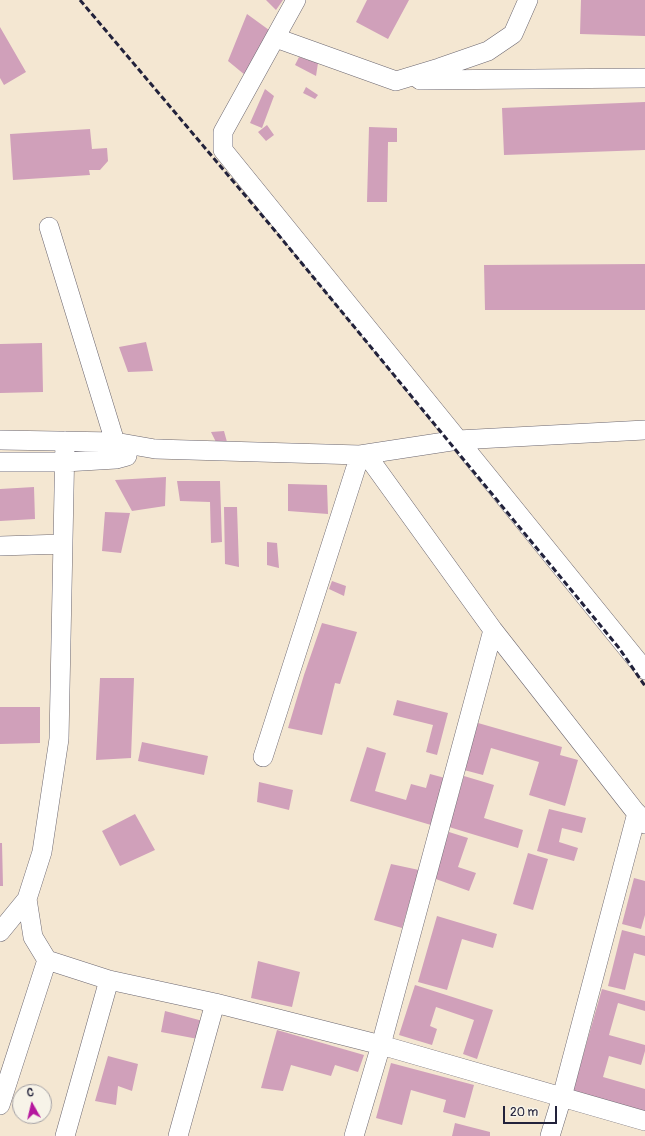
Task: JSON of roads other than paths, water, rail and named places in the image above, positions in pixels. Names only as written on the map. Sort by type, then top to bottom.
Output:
[{"type":"street","points":[[296,0],[223,132],[223,150],[645,670]]},
{"type":"street","points":[[396,81],[488,51],[513,34],[528,0]]},
{"type":"street","points":[[276,38],[396,81],[645,78]]},
{"type":"street","points":[[49,227],[115,451]]},
{"type":"street","points":[[0,462],[65,462],[115,451],[155,449],[360,455],[458,440],[645,430]]},
{"type":"street","points":[[0,440],[65,441],[115,451]]},
{"type":"street","points":[[65,441],[59,739],[42,852],[28,899],[32,936],[47,960],[109,980],[215,1004],[381,1045],[645,1121]]},
{"type":"street","points":[[360,455],[371,461],[493,630],[641,819],[550,1136]]},
{"type":"street","points":[[263,758],[360,455]]},
{"type":"street","points":[[0,546],[63,544]]},
{"type":"street","points":[[354,1136],[381,1045],[493,630]]},
{"type":"street","points":[[0,932],[28,899]]},
{"type":"street","points":[[0,1105],[47,960]]},
{"type":"street","points":[[65,1136],[109,980]]},
{"type":"street","points":[[178,1136],[215,1004]]},
{"type":"railway","points":[[80,0],[276,232],[619,648],[645,686]]}]
